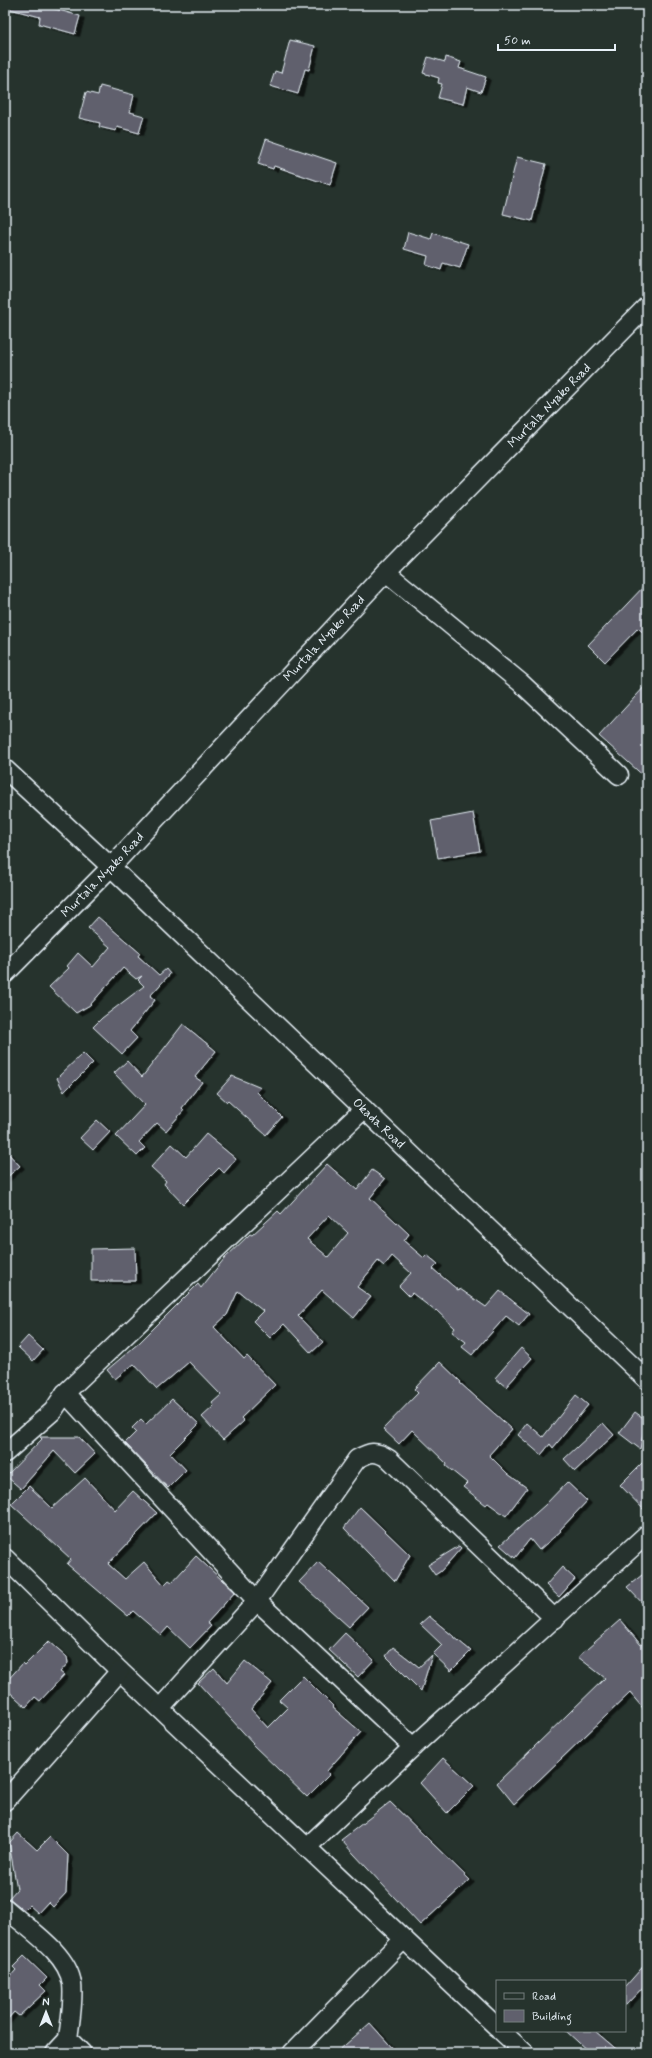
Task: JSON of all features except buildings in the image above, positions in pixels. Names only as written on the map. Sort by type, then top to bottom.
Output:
[{"type":"street","name":"Murtala Nyako Road","points":[[5,974],[111,867],[386,572],[647,306]]},
{"type":"street","points":[[386,572],[521,683],[619,775]]},
{"type":"street","name":"Okada Road","points":[[5,769],[111,867],[647,1380]]},
{"type":"street","points":[[5,1453],[53,1411],[65,1393],[364,1109]]},
{"type":"street","points":[[65,1393],[257,1601],[412,1747]]},
{"type":"street","points":[[160,1708],[257,1601],[356,1459],[368,1453],[380,1453],[394,1464],[555,1619]]},
{"type":"street","points":[[307,1847],[412,1747],[647,1534]]},
{"type":"street","points":[[5,1558],[120,1671],[496,2026]]},
{"type":"street","points":[[5,1802],[120,1671]]},
{"type":"street","points":[[5,1908],[61,1958],[68,1970],[72,1985],[68,2039],[54,2053]]},
{"type":"street","points":[[292,2053],[404,1938]]},
{"type":"street","points":[[502,2032],[524,2053]]},
{"type":"street","points":[[68,2039],[82,2053]]}]
